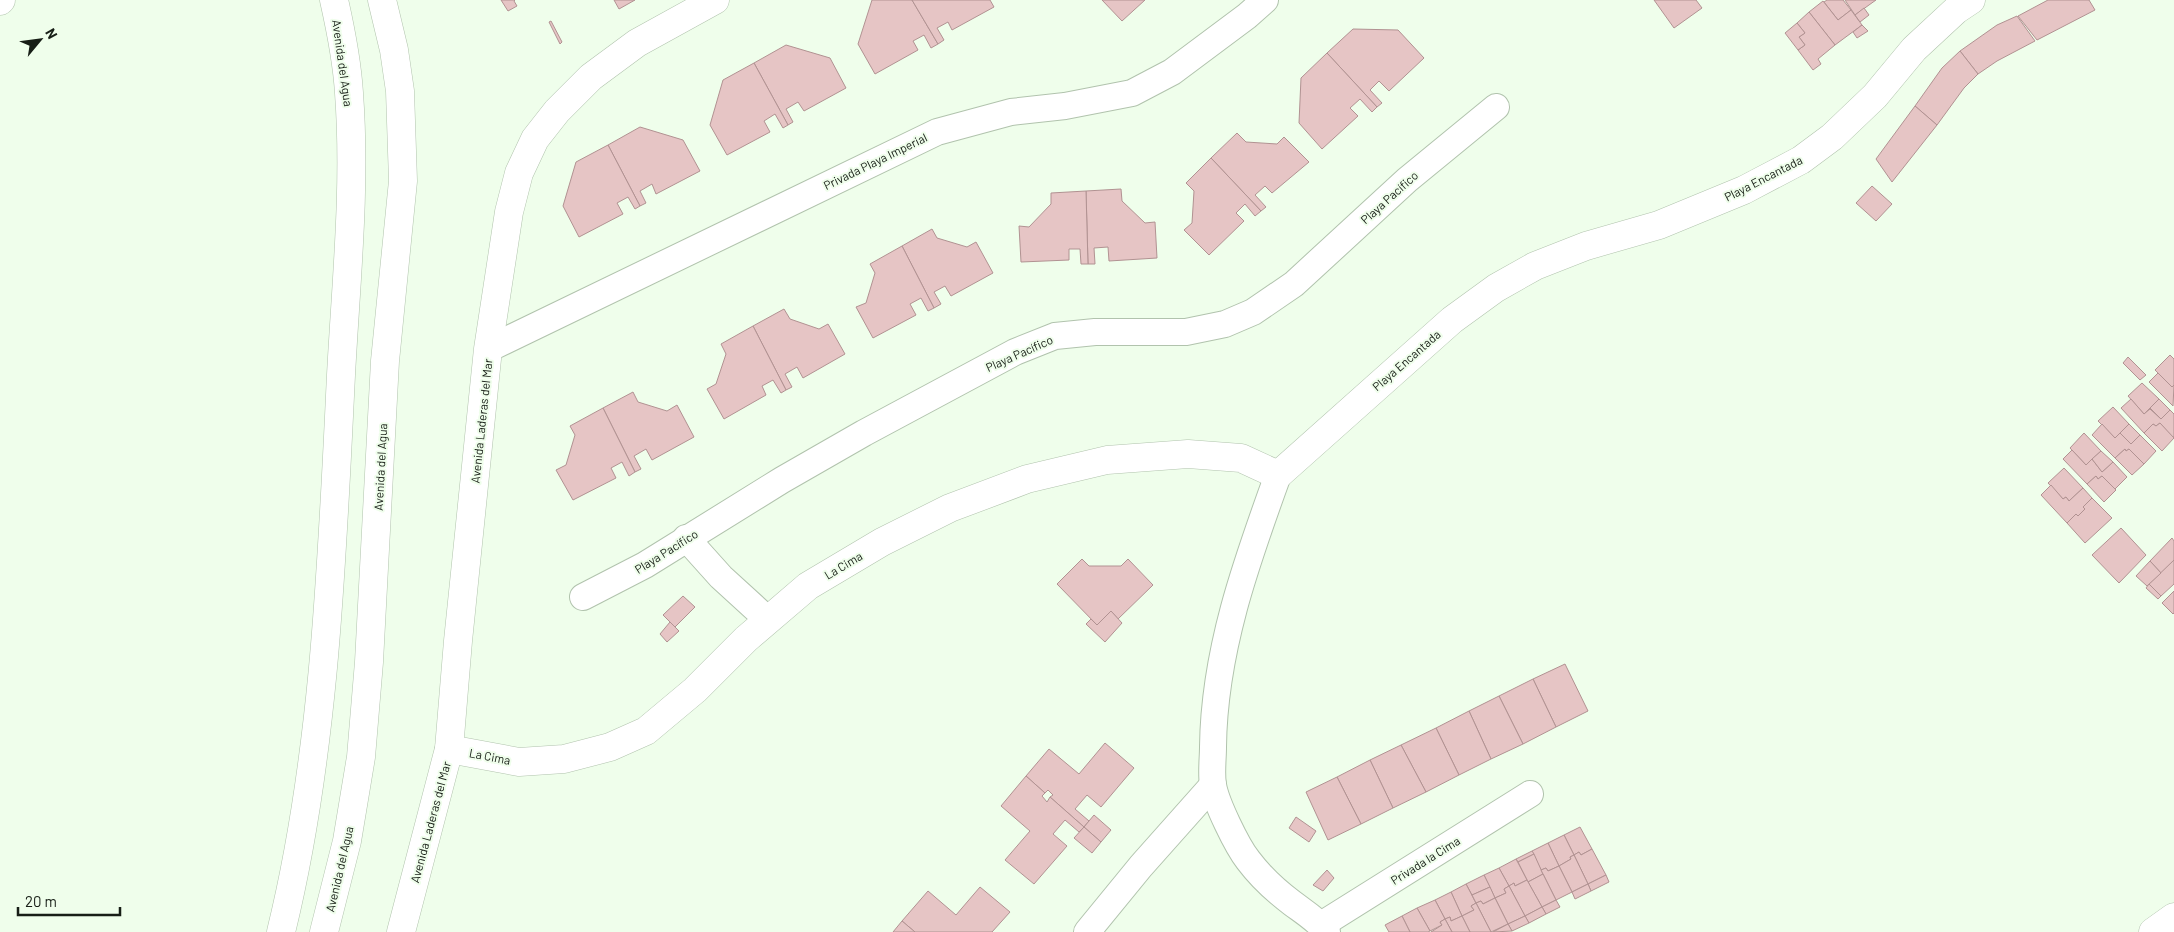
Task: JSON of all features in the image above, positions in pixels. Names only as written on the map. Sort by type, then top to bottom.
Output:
[{"type":"street","name":"Avenida del Agua","points":[[281,932],[293,881],[314,755],[332,552],[351,206],[349,92],[344,44],[334,0]]},
{"type":"street","name":"Avenida del Agua","points":[[324,932],[346,841],[361,757],[369,662],[385,361],[403,181],[400,91],[394,50],[382,0]]},
{"type":"street","name":"Avenida Laderas del Mar","points":[[401,932],[449,749],[458,640],[488,349],[509,212],[519,173],[535,139],[557,111],[591,77],[637,43],[715,0]]},
{"type":"street","name":"Privada Playa Imperial","points":[[488,349],[937,132],[1011,112],[1065,106],[1132,93],[1172,72],[1247,16],[1265,0]]},
{"type":"street","name":"Playa Encantada","points":[[1324,928],[1290,902],[1248,860],[1233,836],[1213,785],[1213,715],[1228,628],[1248,558],[1278,474],[1452,320],[1496,288],[1535,266],[1586,246],[1659,225],[1744,190],[1801,160],[1832,137],[1876,96],[1914,49],[1949,16],[1971,0]]},
{"type":"street","name":"Playa Pacífico","points":[[583,597],[645,565],[782,480],[864,433],[1015,352],[1055,336],[1094,332],[1186,332],[1225,324],[1253,312],[1294,284],[1407,180],[1496,107]]},
{"type":"street","name":"La Cima","points":[[449,749],[519,762],[564,760],[610,747],[646,731],[695,690],[768,620],[808,586],[882,542],[950,508],[1027,479],[1107,460],[1188,454],[1242,458],[1278,474]]},
{"type":"street","points":[[686,538],[721,577],[768,620]]},
{"type":"street","points":[[1087,932],[1141,866],[1213,785]]},
{"type":"street","name":"Privada la Cima","points":[[1324,928],[1530,794]]},
{"type":"street","points":[[2153,932],[2174,917]]},
{"type":"building","points":[[501,0],[515,0],[517,6],[508,11]]},
{"type":"building","points":[[614,0],[635,0],[619,9]]},
{"type":"building","points":[[872,0],[912,0],[938,44],[931,48],[924,35],[913,41],[918,50],[875,74],[858,44]]},
{"type":"building","points":[[912,0],[990,0],[994,7],[952,30],[948,22],[937,28],[944,40],[938,44]]},
{"type":"building","points":[[1102,0],[1145,0],[1122,21]]},
{"type":"building","points":[[1654,0],[1696,0],[1702,8],[1674,28]]},
{"type":"building","points":[[1827,0],[1843,0],[1851,10],[1838,20],[1824,2]]},
{"type":"building","points":[[1845,0],[1876,0],[1855,15]]},
{"type":"building","points":[[2048,0],[2089,0],[2095,10],[2037,40],[2018,16]]},
{"type":"building","points":[[1823,1],[1838,20],[1851,10],[1862,25],[1835,45],[1809,12]]},
{"type":"building","points":[[1864,8],[1869,15],[1860,22],[1855,15]]},
{"type":"building","points":[[1809,12],[1835,45],[1818,59],[1821,64],[1813,70],[1798,50],[1805,45],[1799,37],[1805,33],[1797,23]]},
{"type":"building","points":[[2017,16],[2035,41],[1997,61],[1978,74],[1960,51],[1997,25]]},
{"type":"building","points":[[551,21],[562,42],[560,44],[549,22]]},
{"type":"building","points":[[1797,23],[1805,33],[1799,37],[1805,45],[1798,50],[1785,33]]},
{"type":"building","points":[[1862,25],[1868,31],[1857,38],[1853,32]]},
{"type":"building","points":[[1353,29],[1398,30],[1424,58],[1389,91],[1379,81],[1370,90],[1382,103],[1377,107],[1327,53]]},
{"type":"building","points":[[786,45],[830,58],[846,88],[804,111],[798,102],[786,109],[793,122],[788,125],[754,63]]},
{"type":"building","points":[[1960,51],[1978,74],[1964,88],[1937,125],[1915,106],[1942,68]]},
{"type":"building","points":[[1327,53],[1377,107],[1372,112],[1360,99],[1350,108],[1358,116],[1322,149],[1299,123],[1301,78]]},
{"type":"building","points":[[754,63],[788,125],[783,128],[775,114],[764,121],[770,132],[727,155],[710,125],[723,80]]},
{"type":"building","points":[[1915,106],[1937,125],[1892,182],[1876,159]]},
{"type":"building","points":[[640,127],[683,140],[700,171],[656,194],[652,184],[640,191],[646,203],[640,206],[608,145]]},
{"type":"building","points":[[1237,133],[1246,142],[1277,144],[1284,137],[1309,162],[1272,193],[1265,186],[1255,195],[1266,207],[1261,211],[1211,158]]},
{"type":"building","points":[[608,145],[640,206],[635,209],[628,197],[617,203],[623,214],[579,237],[563,206],[576,162]]},
{"type":"building","points":[[1211,158],[1261,211],[1255,216],[1245,204],[1236,213],[1244,221],[1209,255],[1184,230],[1192,223],[1194,191],[1186,183]]},
{"type":"building","points":[[1872,186],[1892,204],[1876,221],[1856,203]]},
{"type":"building","points":[[1121,189],[1122,201],[1145,223],[1155,222],[1157,258],[1109,261],[1108,247],[1094,248],[1095,264],[1088,264],[1086,191]]},
{"type":"building","points":[[1086,191],[1088,264],[1081,264],[1080,249],[1069,249],[1069,260],[1021,262],[1019,226],[1029,227],[1051,204],[1051,193]]},
{"type":"building","points":[[932,229],[937,238],[967,247],[976,242],[993,273],[951,296],[945,286],[934,292],[941,304],[934,308],[902,246]]},
{"type":"building","points":[[902,246],[934,308],[928,311],[921,298],[910,304],[916,315],[873,338],[856,307],[866,303],[875,273],[870,264]]},
{"type":"building","points":[[784,309],[790,319],[819,329],[828,324],[845,354],[803,378],[797,367],[785,374],[792,387],[786,390],[753,326]]},
{"type":"building","points":[[753,326],[786,390],[781,393],[773,380],[762,386],[766,395],[724,419],[707,389],[716,384],[726,354],[721,344]]},
{"type":"building","points":[[2170,355],[2174,359],[2174,385],[2172,387],[2155,370]]},
{"type":"building","points":[[2128,357],[2146,375],[2140,380],[2123,363]]},
{"type":"building","points":[[2158,373],[2172,387],[2174,385],[2173,406],[2149,382]]},
{"type":"building","points":[[2142,383],[2159,399],[2144,414],[2128,396]]},
{"type":"building","points":[[633,392],[638,402],[667,411],[677,405],[694,437],[652,460],[646,449],[634,456],[641,469],[635,472],[603,408]]},
{"type":"building","points":[[2131,399],[2144,414],[2150,409],[2161,419],[2170,410],[2174,414],[2173,438],[2160,423],[2156,426],[2153,424],[2144,433],[2121,408]]},
{"type":"building","points":[[2159,399],[2170,410],[2161,419],[2150,408]]},
{"type":"building","points":[[2113,407],[2129,424],[2115,438],[2098,421]]},
{"type":"building","points":[[603,408],[635,472],[629,476],[622,462],[611,468],[616,478],[573,500],[556,470],[566,465],[575,435],[570,426]]},
{"type":"building","points":[[2160,423],[2174,438],[2162,451],[2144,433],[2153,424],[2156,426]]},
{"type":"building","points":[[2102,424],[2115,438],[2120,433],[2131,444],[2140,435],[2156,451],[2144,464],[2129,449],[2126,451],[2125,449],[2115,458],[2092,435]]},
{"type":"building","points":[[2129,424],[2140,435],[2131,444],[2120,433]]},
{"type":"building","points":[[2084,433],[2101,451],[2086,465],[2070,448]]},
{"type":"building","points":[[2125,449],[2126,451],[2129,449],[2144,464],[2132,475],[2115,458]]},
{"type":"building","points":[[2072,450],[2086,465],[2092,459],[2102,472],[2113,462],[2127,477],[2115,489],[2102,476],[2098,479],[2096,476],[2087,484],[2063,459]]},
{"type":"building","points":[[2101,451],[2113,462],[2102,472],[2092,459]]},
{"type":"building","points":[[2064,468],[2083,488],[2069,501],[2066,497],[2063,499],[2048,483]]},
{"type":"building","points":[[2096,476],[2098,479],[2102,476],[2116,490],[2104,502],[2087,484]]},
{"type":"building","points":[[2051,485],[2063,499],[2066,497],[2069,501],[2083,488],[2092,498],[2083,507],[2085,509],[2078,516],[2076,514],[2067,523],[2041,495]]},
{"type":"building","points":[[2092,498],[2112,518],[2085,543],[2067,523],[2076,514],[2078,516],[2085,509],[2083,507]]},
{"type":"building","points":[[2121,528],[2146,555],[2119,583],[2092,555]]},
{"type":"building","points":[[2172,538],[2174,541],[2174,560],[2161,573],[2150,561]]},
{"type":"building","points":[[1082,559],[1089,566],[1121,566],[1128,559],[1153,585],[1118,619],[1111,611],[1097,625],[1057,584]]},
{"type":"building","points":[[2174,560],[2174,584],[2161,596],[2149,584]]},
{"type":"building","points":[[2150,561],[2161,573],[2147,586],[2136,576]]},
{"type":"building","points":[[2149,584],[2161,596],[2158,599],[2146,588]]},
{"type":"building","points":[[2174,591],[2174,613],[2173,614],[2162,603]]},
{"type":"building","points":[[683,596],[695,607],[675,627],[663,615]]},
{"type":"building","points":[[1111,611],[1122,623],[1105,642],[1086,624],[1091,619],[1097,625]]},
{"type":"building","points":[[670,622],[679,631],[667,642],[660,634]]},
{"type":"building","points":[[1565,664],[1588,711],[1556,727],[1533,679]]},
{"type":"building","points":[[1533,679],[1556,727],[1523,744],[1499,696]]},
{"type":"building","points":[[1499,696],[1523,744],[1491,759],[1469,711]]},
{"type":"building","points":[[1469,711],[1491,759],[1459,775],[1436,728]]},
{"type":"building","points":[[1436,728],[1459,775],[1426,792],[1401,745]]},
{"type":"building","points":[[1105,743],[1134,768],[1101,807],[1087,795],[1075,809],[1089,821],[1084,827],[1050,797],[1053,795],[1048,790],[1045,793],[1026,776],[1049,749],[1079,774]]},
{"type":"building","points":[[1401,745],[1426,792],[1393,808],[1370,760]]},
{"type":"building","points":[[1370,760],[1393,808],[1361,824],[1337,777]]},
{"type":"building","points":[[1026,776],[1045,793],[1042,796],[1047,802],[1050,797],[1084,827],[1079,832],[1065,820],[1053,834],[1067,846],[1034,884],[1005,860],[1030,831],[1001,806]]},
{"type":"building","points":[[1337,777],[1361,824],[1328,840],[1306,792]]},
{"type":"building","points":[[1094,815],[1111,830],[1101,842],[1084,827]]},
{"type":"building","points":[[1296,817],[1316,831],[1309,842],[1289,828]]},
{"type":"building","points":[[1084,827],[1101,842],[1092,853],[1074,838]]},
{"type":"building","points":[[1580,827],[1592,849],[1581,855],[1579,852],[1574,855],[1564,835]]},
{"type":"building","points":[[1564,835],[1574,855],[1559,866],[1548,843]]},
{"type":"building","points":[[1548,843],[1559,866],[1548,871],[1546,868],[1541,870],[1532,851]]},
{"type":"building","points":[[1592,849],[1606,875],[1588,884],[1574,855],[1579,852],[1581,855]]},
{"type":"building","points":[[1532,851],[1534,854],[1518,862],[1516,859]]},
{"type":"building","points":[[1534,854],[1543,874],[1528,882],[1518,862]]},
{"type":"building","points":[[1574,855],[1588,884],[1572,892],[1559,866]]},
{"type":"building","points":[[1516,859],[1527,880],[1515,886],[1514,883],[1509,886],[1499,868]]},
{"type":"building","points":[[1559,866],[1572,892],[1556,900],[1541,870],[1546,868],[1548,871]]},
{"type":"building","points":[[1499,868],[1509,886],[1504,889],[1506,893],[1495,898],[1484,875]]},
{"type":"building","points":[[1327,870],[1334,878],[1323,891],[1313,885]]},
{"type":"building","points":[[1543,874],[1556,900],[1542,907],[1528,882]]},
{"type":"building","points":[[1484,875],[1490,887],[1472,895],[1466,884]]},
{"type":"building","points":[[1606,875],[1609,882],[1591,891],[1588,884]]},
{"type":"building","points":[[1527,880],[1542,907],[1525,916],[1509,886],[1514,883],[1515,886]]},
{"type":"building","points":[[1466,884],[1476,903],[1471,906],[1474,910],[1462,916],[1451,892]]},
{"type":"building","points":[[1588,884],[1591,891],[1575,899],[1572,892]]},
{"type":"building","points":[[1509,886],[1525,916],[1508,924],[1495,898],[1506,893],[1504,889]]},
{"type":"building","points":[[980,887],[1010,912],[992,932],[915,932],[902,921],[928,891],[956,915]]},
{"type":"building","points":[[1490,887],[1495,898],[1483,904],[1481,901],[1476,903],[1472,895]]},
{"type":"building","points":[[1451,892],[1462,916],[1451,921],[1450,917],[1445,919],[1435,900]]},
{"type":"building","points":[[1495,898],[1508,924],[1491,932],[1476,903],[1481,901],[1483,904]]},
{"type":"building","points":[[1435,900],[1445,919],[1440,922],[1442,925],[1430,931],[1417,908]]},
{"type":"building","points":[[1556,900],[1560,907],[1546,914],[1542,907]]},
{"type":"building","points":[[1476,903],[1491,932],[1470,932],[1462,916],[1474,910],[1471,906]]},
{"type":"building","points":[[1542,907],[1546,914],[1529,923],[1525,916]]},
{"type":"building","points":[[1417,908],[1430,931],[1410,932],[1402,916]]},
{"type":"building","points":[[1402,916],[1410,932],[1389,932],[1385,925]]},
{"type":"building","points":[[1462,916],[1470,932],[1452,932],[1445,919],[1450,917],[1451,921]]},
{"type":"building","points":[[1525,916],[1529,923],[1512,931],[1508,924]]},
{"type":"building","points":[[1445,919],[1452,932],[1431,932],[1442,925],[1440,922]]},
{"type":"building","points":[[902,921],[915,932],[893,932]]},
{"type":"building","points":[[1508,924],[1512,931],[1493,932]]}]
